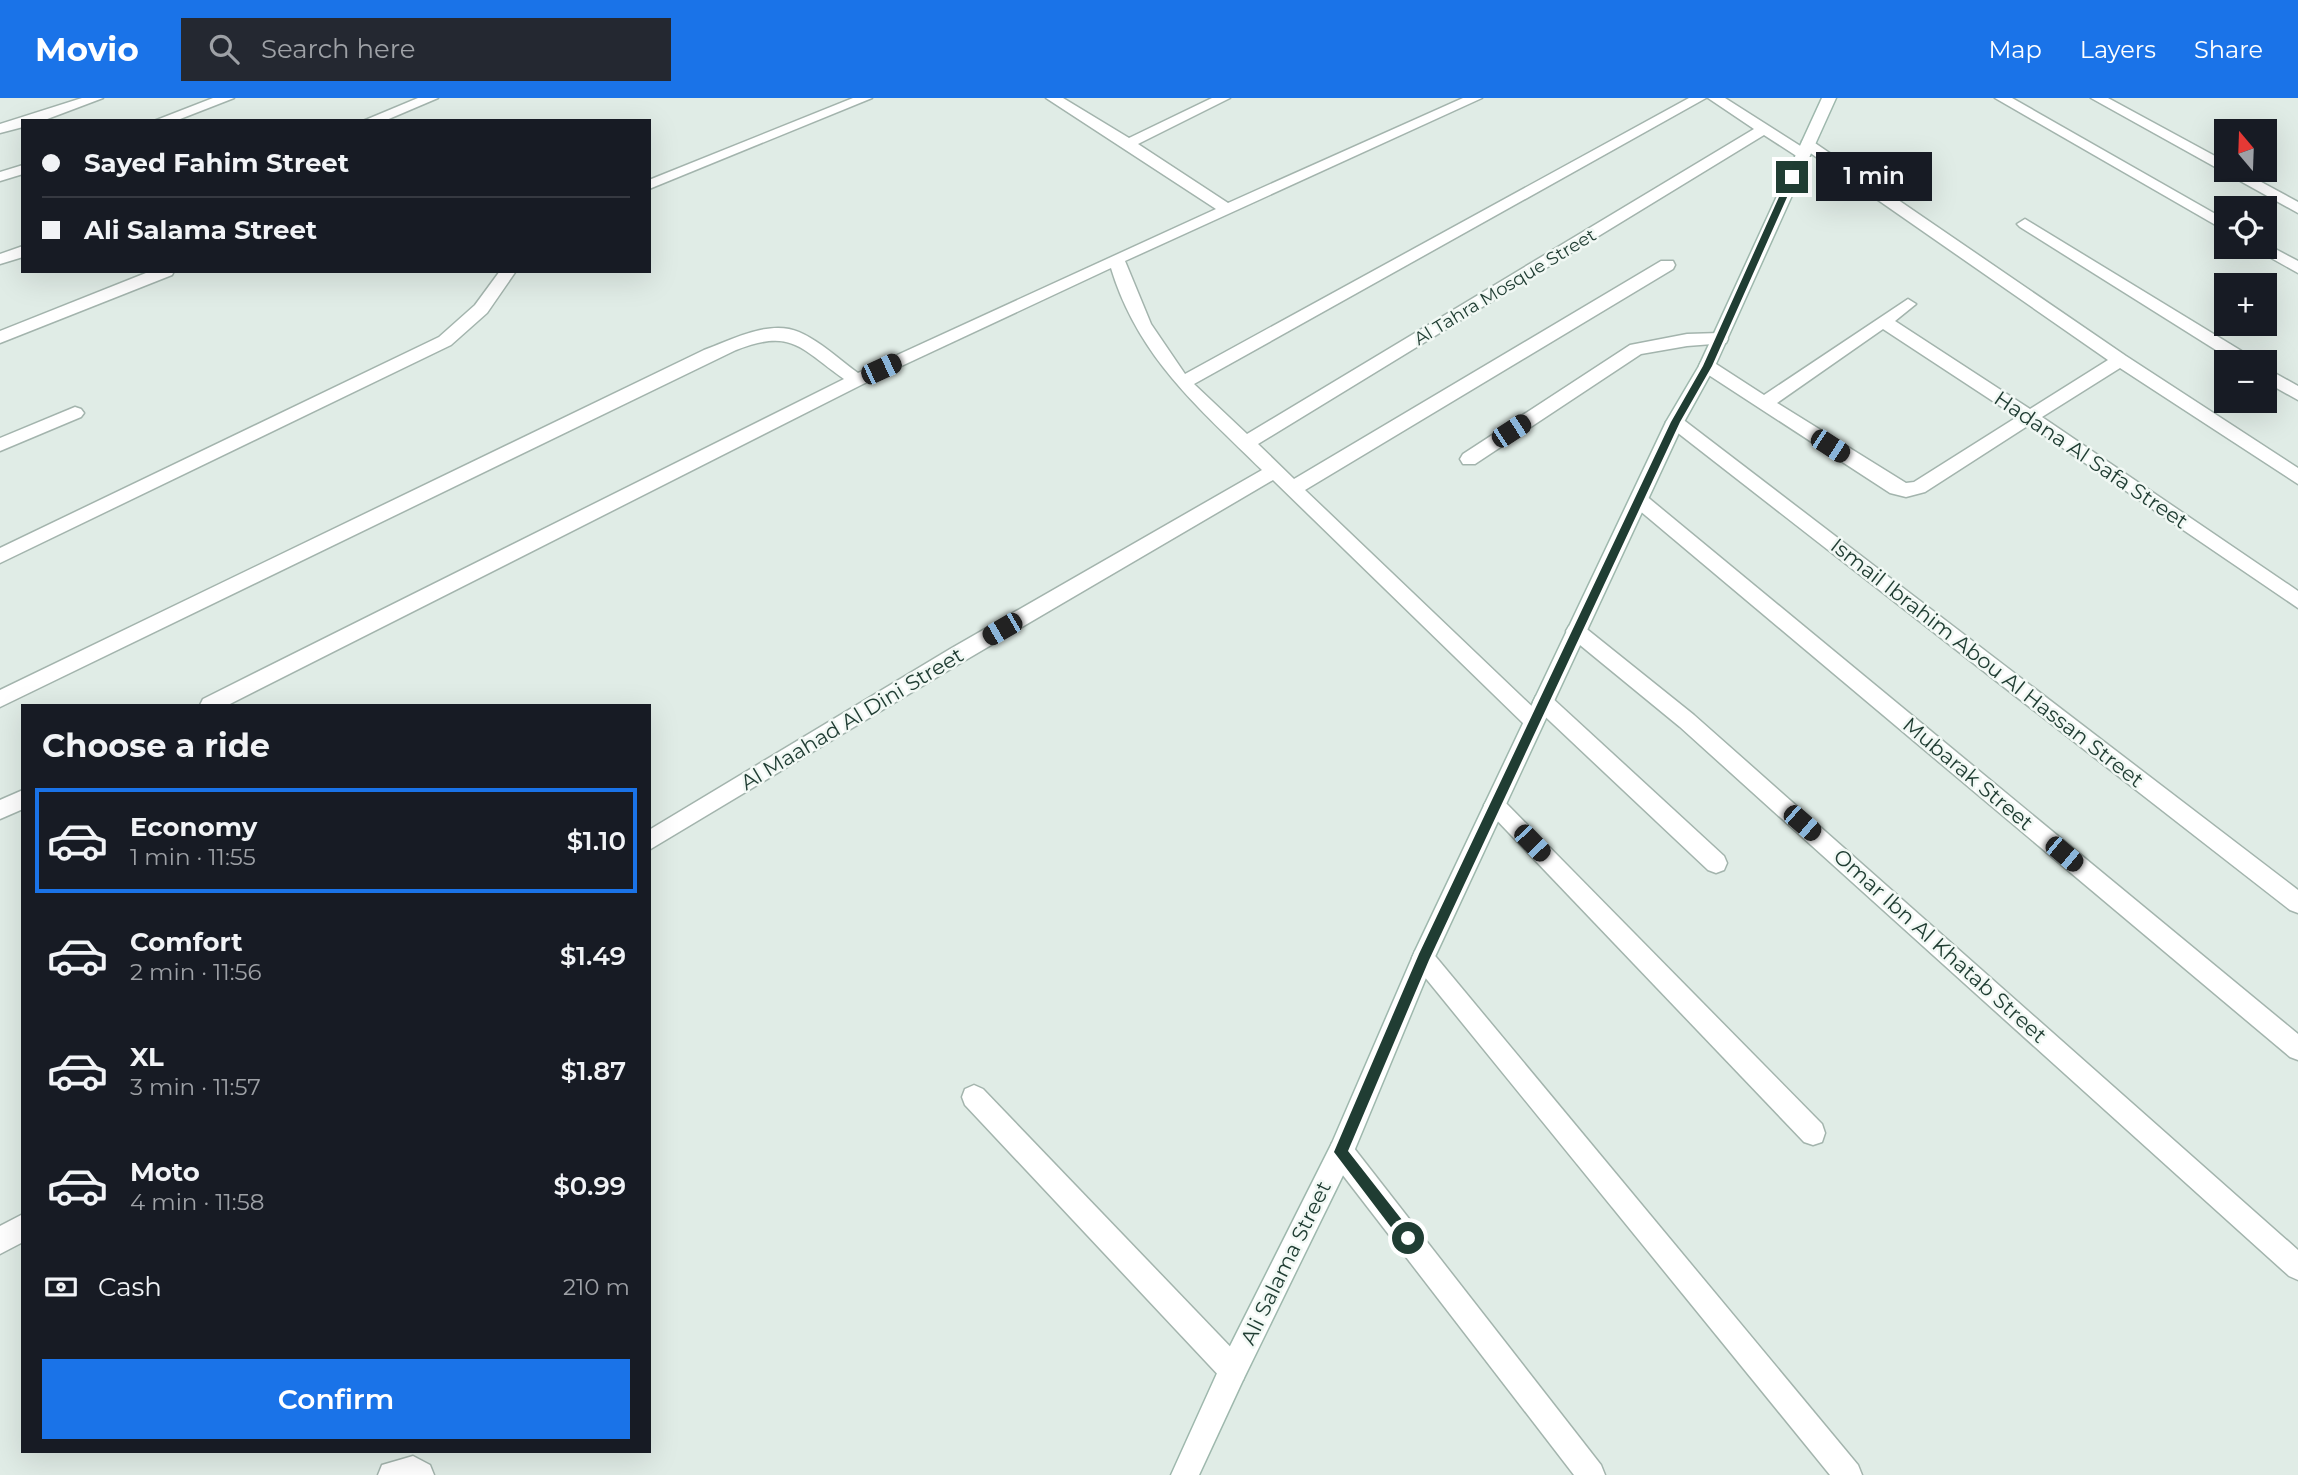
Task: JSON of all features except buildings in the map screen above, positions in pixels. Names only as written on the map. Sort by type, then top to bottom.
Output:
[{"type":"street","points":[[31,119],[96,98]]},
{"type":"street","points":[[167,119],[227,98]]},
{"type":"street","points":[[375,119],[431,98]]},
{"type":"street","points":[[651,184],[865,98]]},
{"type":"street","points":[[1053,98],[1228,210]]},
{"type":"street","points":[[1128,144],[1223,98]]},
{"type":"street","points":[[212,704],[858,380],[1116,259],[1475,98]]},
{"type":"street","points":[[1183,383],[1699,98]]},
{"type":"street","points":[[1715,98],[1764,129],[1805,149],[2298,477]]},
{"type":"street","name":"Ali Salama Street","points":[[1185,1475],[1233,1370],[1341,1152],[1423,958],[1675,422],[1720,339],[1829,98]]},
{"type":"street","points":[[2003,98],[2214,219]]},
{"type":"street","points":[[2098,98],[2214,162]]},
{"type":"street","points":[[0,130],[21,122]]},
{"type":"street","name":"Al Tahra Mosque Street","points":[[1245,444],[1764,129]]},
{"type":"street","points":[[0,177],[21,170]]},
{"type":"street","points":[[2251,182],[2298,208]]},
{"type":"street","points":[[2025,224],[2228,350]]},
{"type":"street","points":[[0,259],[21,252]]},
{"type":"street","points":[[2277,256],[2298,268]]},
{"type":"street","points":[[1116,259],[1122,281],[1142,324],[1183,383],[1534,721]]},
{"type":"street","points":[[1292,489],[1667,265]]},
{"type":"street","points":[[0,337],[161,273]]},
{"type":"street","points":[[0,556],[444,341],[481,309],[507,273]]},
{"type":"street","points":[[1765,403],[1908,304]]},
{"type":"street","name":"Hadana Al Safa Street","points":[[1883,321],[2031,418],[2298,601]]},
{"type":"street","points":[[0,699],[710,354],[741,342],[782,332],[794,336],[858,380]]},
{"type":"street","points":[[1469,458],[1636,349],[1687,340],[1720,339]]},
{"type":"street","points":[[1707,366],[1896,488],[1906,490],[1919,487],[2120,360]]},
{"type":"street","points":[[2277,381],[2298,394]]},
{"type":"street","points":[[0,445],[75,413]]},
{"type":"street","name":"Ismail Ibrahim Abou Al Hassan Street","points":[[1675,422],[2298,903]]},
{"type":"street","name":"Al Maahad Al Dini Street","points":[[651,840],[957,655],[1274,471]]},
{"type":"street","name":"Mubarak Street","points":[[1639,500],[2298,1049]]},
{"type":"street","name":"Omar Ibn Al Khatab Street","points":[[1576,631],[1698,730],[2298,1267]]},
{"type":"street","points":[[1543,702],[1716,863]]},
{"type":"street","points":[[0,810],[21,800]]},
{"type":"street","points":[[1495,805],[1813,1133]]},
{"type":"street","points":[[1423,958],[1848,1475]]},
{"type":"street","points":[[974,1097],[1233,1370]]},
{"type":"street","points":[[1341,1152],[1591,1475]]},
{"type":"street","points":[[0,1241],[21,1228]]},
{"type":"street","points":[[391,1475],[413,1470],[420,1475]]},
{"type":"route","points":[[1408,1238],[1341,1152],[1423,958],[1675,422],[1707,366],[1792,177]]}]
